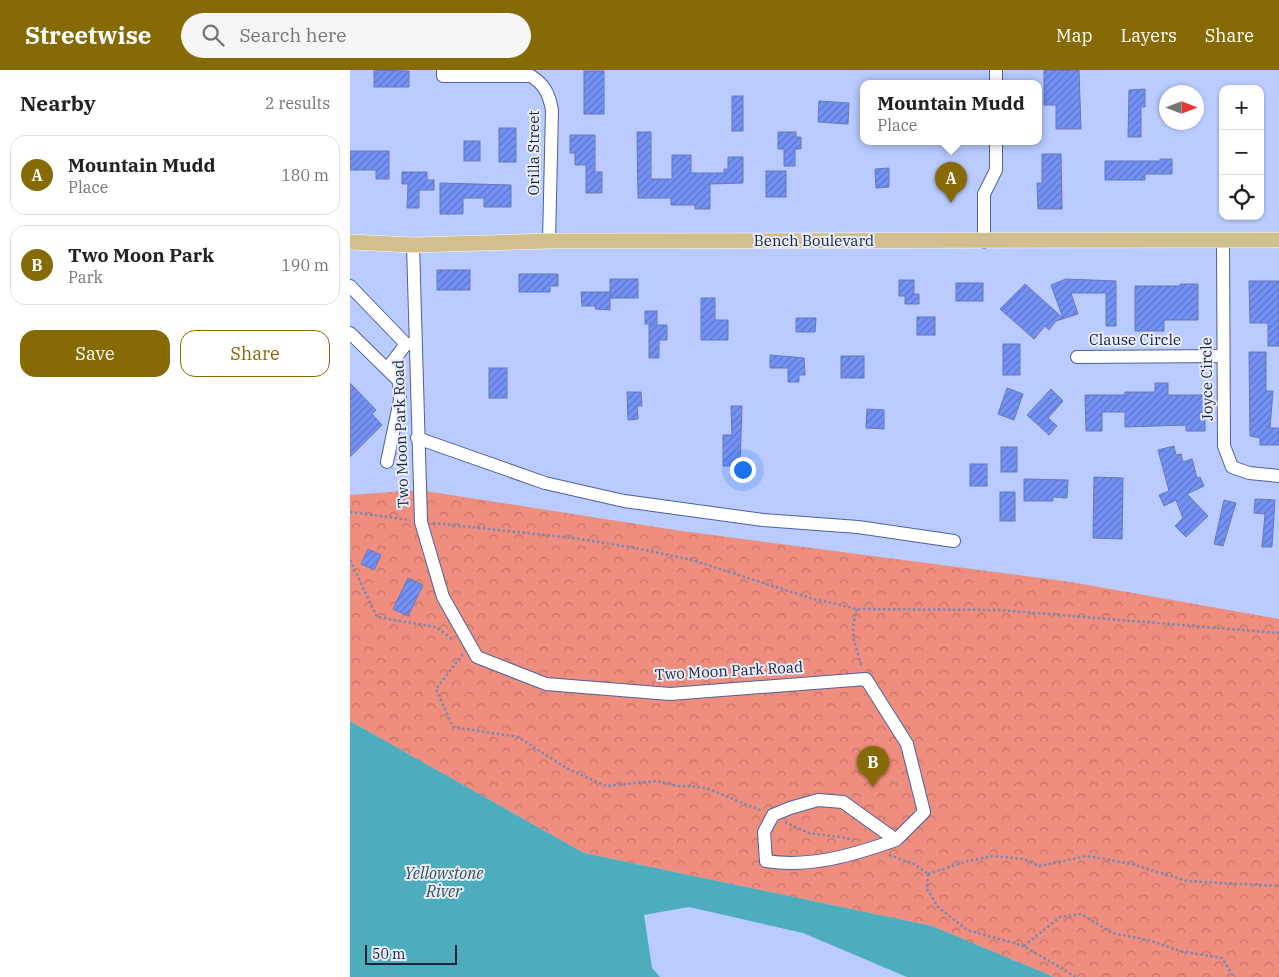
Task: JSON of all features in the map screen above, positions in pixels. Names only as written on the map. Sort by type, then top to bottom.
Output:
[{"type":"main road","name":"Bench Boulevard","points":[[350,242],[413,245],[549,241],[984,242],[1279,240]]},
{"type":"street","name":"Orilla Street","points":[[443,70],[443,76],[530,76],[541,83],[550,95],[552,110],[549,241]]},
{"type":"street","points":[[984,242],[984,194],[996,170],[996,145]]},
{"type":"street","name":"Joyce Circle","points":[[1223,240],[1224,446],[1232,467],[1249,473],[1279,476]]},
{"type":"street","name":"Two Moon Park Road","points":[[413,245],[410,344],[421,522],[443,597],[476,657],[546,684],[670,694],[866,679]]},
{"type":"street","points":[[350,286],[410,344],[387,369]]},
{"type":"street","points":[[350,333],[399,381],[400,400],[387,462]]},
{"type":"street","name":"Clause Circle","points":[[1077,357],[1223,356]]},
{"type":"street","points":[[417,438],[545,483],[624,501],[763,520],[858,527],[954,541]]},
{"type":"street","points":[[866,679],[907,744],[924,812],[896,840],[853,855],[811,863],[789,864],[766,860],[764,832],[773,816],[790,808],[818,800],[843,802],[896,840]]},
{"type":"path","points":[[350,512],[421,522],[573,538],[636,548],[692,560],[810,598],[857,609],[1000,610],[1279,633]]},
{"type":"path","points":[[350,560],[377,618],[436,627],[458,644]]},
{"type":"path","points":[[857,609],[852,627],[853,640],[866,679]]},
{"type":"path","points":[[466,650],[436,689],[453,727],[518,737],[568,769],[606,786],[656,781],[679,786],[692,786],[724,795],[809,833],[847,838],[914,864],[928,874]]},
{"type":"path","points":[[928,874],[968,861],[993,856],[1023,859],[1039,866],[1087,856],[1132,864],[1187,882],[1279,886]]},
{"type":"path","points":[[928,874],[927,888],[938,907],[967,930],[1024,946],[1076,977]]},
{"type":"path","points":[[1024,946],[1060,917],[1081,914],[1112,933],[1148,940],[1180,952],[1222,958],[1234,977]]},
{"type":"green space","points":[[419,490],[682,531],[1071,582],[1279,619],[1279,977],[1054,977],[932,926],[584,853],[350,721],[350,495]]},
{"type":"water","name":"Yellowstone River","points":[[350,721],[584,853],[932,926],[1054,977],[907,977],[803,933],[689,907],[644,915],[652,968],[660,977],[350,977]]},
{"type":"building","points":[[374,70],[409,71],[409,87],[374,87]]},
{"type":"building","points":[[1044,70],[1079,70],[1081,129],[1056,129],[1056,105],[1044,105]]},
{"type":"building","points":[[584,71],[604,71],[604,114],[584,114]]},
{"type":"building","points":[[1145,89],[1145,107],[1141,107],[1141,137],[1128,137],[1129,90]]},
{"type":"building","points":[[732,96],[743,96],[743,131],[732,131]]},
{"type":"building","points":[[819,101],[849,103],[848,124],[818,122]]},
{"type":"building","points":[[499,128],[516,128],[516,162],[499,162]]},
{"type":"building","points":[[637,132],[651,132],[651,179],[672,179],[672,155],[691,155],[691,173],[724,173],[724,169],[728,169],[728,157],[743,157],[743,183],[710,184],[710,209],[695,209],[695,205],[671,205],[671,198],[638,198]]},
{"type":"building","points":[[778,132],[796,132],[796,137],[801,137],[801,149],[795,149],[795,166],[784,166],[784,149],[778,149]]},
{"type":"building","points":[[570,135],[595,135],[595,172],[602,172],[602,193],[586,193],[586,165],[575,165],[575,153],[570,153]]},
{"type":"building","points":[[464,141],[480,141],[480,161],[464,161]]},
{"type":"building","points":[[350,151],[389,151],[389,179],[376,179],[376,170],[350,170]]},
{"type":"building","points":[[1042,154],[1061,154],[1062,209],[1038,209],[1037,183],[1042,183]]},
{"type":"building","points":[[1160,159],[1172,159],[1172,174],[1145,174],[1145,180],[1105,180],[1105,161],[1160,161]]},
{"type":"building","points":[[889,168],[889,187],[876,188],[875,169]]},
{"type":"building","points":[[766,171],[786,171],[786,197],[766,197]]},
{"type":"building","points":[[402,172],[427,172],[427,180],[434,180],[434,190],[419,190],[419,208],[407,208],[408,184],[402,184]]},
{"type":"building","points":[[440,183],[511,185],[511,207],[484,207],[484,198],[463,198],[463,214],[440,214]]},
{"type":"building","points":[[437,270],[470,270],[470,290],[437,290]]},
{"type":"building","points":[[519,274],[558,274],[558,286],[550,286],[550,292],[519,292]]},
{"type":"building","points":[[610,279],[638,279],[638,298],[610,298]]},
{"type":"building","points":[[1066,279],[1116,281],[1116,326],[1106,326],[1106,293],[1071,293],[1078,314],[1056,321],[1049,330],[1045,326],[1034,339],[1000,309],[1025,284],[1063,318],[1051,285]]},
{"type":"building","points":[[899,280],[914,280],[914,294],[919,294],[919,304],[905,304],[905,296],[899,296]]},
{"type":"building","points":[[1249,281],[1279,281],[1279,346],[1268,346],[1268,323],[1250,323]]},
{"type":"building","points":[[956,283],[983,283],[983,301],[956,301]]},
{"type":"building","points":[[1180,284],[1198,284],[1198,320],[1164,320],[1164,331],[1135,331],[1135,286],[1180,286]]},
{"type":"building","points":[[581,292],[610,292],[610,310],[595,309],[596,306],[582,306]]},
{"type":"building","points":[[701,298],[715,298],[715,320],[728,320],[728,340],[701,340]]},
{"type":"building","points":[[645,311],[657,311],[657,324],[645,324]]},
{"type":"building","points":[[917,317],[935,317],[935,335],[917,335]]},
{"type":"building","points":[[796,318],[816,318],[815,332],[796,332]]},
{"type":"building","points":[[649,325],[667,325],[667,340],[659,340],[659,358],[649,358]]},
{"type":"building","points":[[1003,344],[1020,344],[1020,375],[1003,375]]},
{"type":"building","points":[[1249,352],[1266,352],[1266,391],[1273,391],[1270,428],[1279,428],[1279,445],[1260,445],[1260,438],[1250,436]]},
{"type":"building","points":[[770,355],[804,358],[805,375],[799,375],[799,382],[788,382],[788,368],[770,368]]},
{"type":"building","points":[[841,356],[864,356],[864,378],[841,378]]},
{"type":"building","points":[[489,368],[507,368],[507,398],[489,398]]},
{"type":"building","points":[[350,383],[376,410],[372,414],[382,425],[350,457]]},
{"type":"building","points":[[1155,383],[1168,383],[1168,395],[1205,395],[1205,431],[1186,431],[1186,425],[1125,427],[1125,412],[1102,412],[1102,431],[1086,431],[1085,395],[1125,395],[1125,392],[1155,392]]},
{"type":"building","points":[[1007,388],[1023,394],[1014,420],[998,414]]},
{"type":"building","points":[[1051,389],[1063,401],[1048,418],[1057,426],[1049,435],[1027,415]]},
{"type":"building","points":[[627,392],[641,392],[642,406],[637,406],[638,419],[628,420]]},
{"type":"building","points":[[731,406],[742,406],[740,466],[723,466],[723,435],[732,435]]},
{"type":"building","points":[[867,409],[884,410],[884,429],[866,428]]},
{"type":"building","points":[[1174,446],[1176,455],[1181,454],[1183,462],[1192,459],[1197,478],[1200,477],[1204,486],[1187,494],[1208,516],[1186,537],[1175,526],[1183,518],[1176,500],[1164,506],[1159,495],[1169,491],[1158,450]]},
{"type":"building","points":[[1001,447],[1017,447],[1017,472],[1001,472]]},
{"type":"building","points":[[970,464],[987,464],[987,486],[970,486]]},
{"type":"building","points":[[1094,477],[1123,478],[1122,539],[1093,538]]},
{"type":"building","points":[[1024,479],[1068,480],[1067,498],[1053,497],[1053,501],[1024,501]]},
{"type":"building","points":[[1000,492],[1015,492],[1015,521],[1000,521]]},
{"type":"building","points":[[1255,499],[1275,500],[1272,547],[1262,547],[1265,514],[1254,513]]},
{"type":"building","points":[[1224,500],[1236,503],[1223,546],[1214,544]]},
{"type":"building","points":[[368,549],[381,555],[374,570],[361,564]]},
{"type":"building","points":[[408,578],[423,585],[408,616],[393,609]]},
{"type":"place","name":"Mountain Mudd","points":[[951,203]]},
{"type":"place","name":"Two Moon Park","points":[[873,787]]}]
